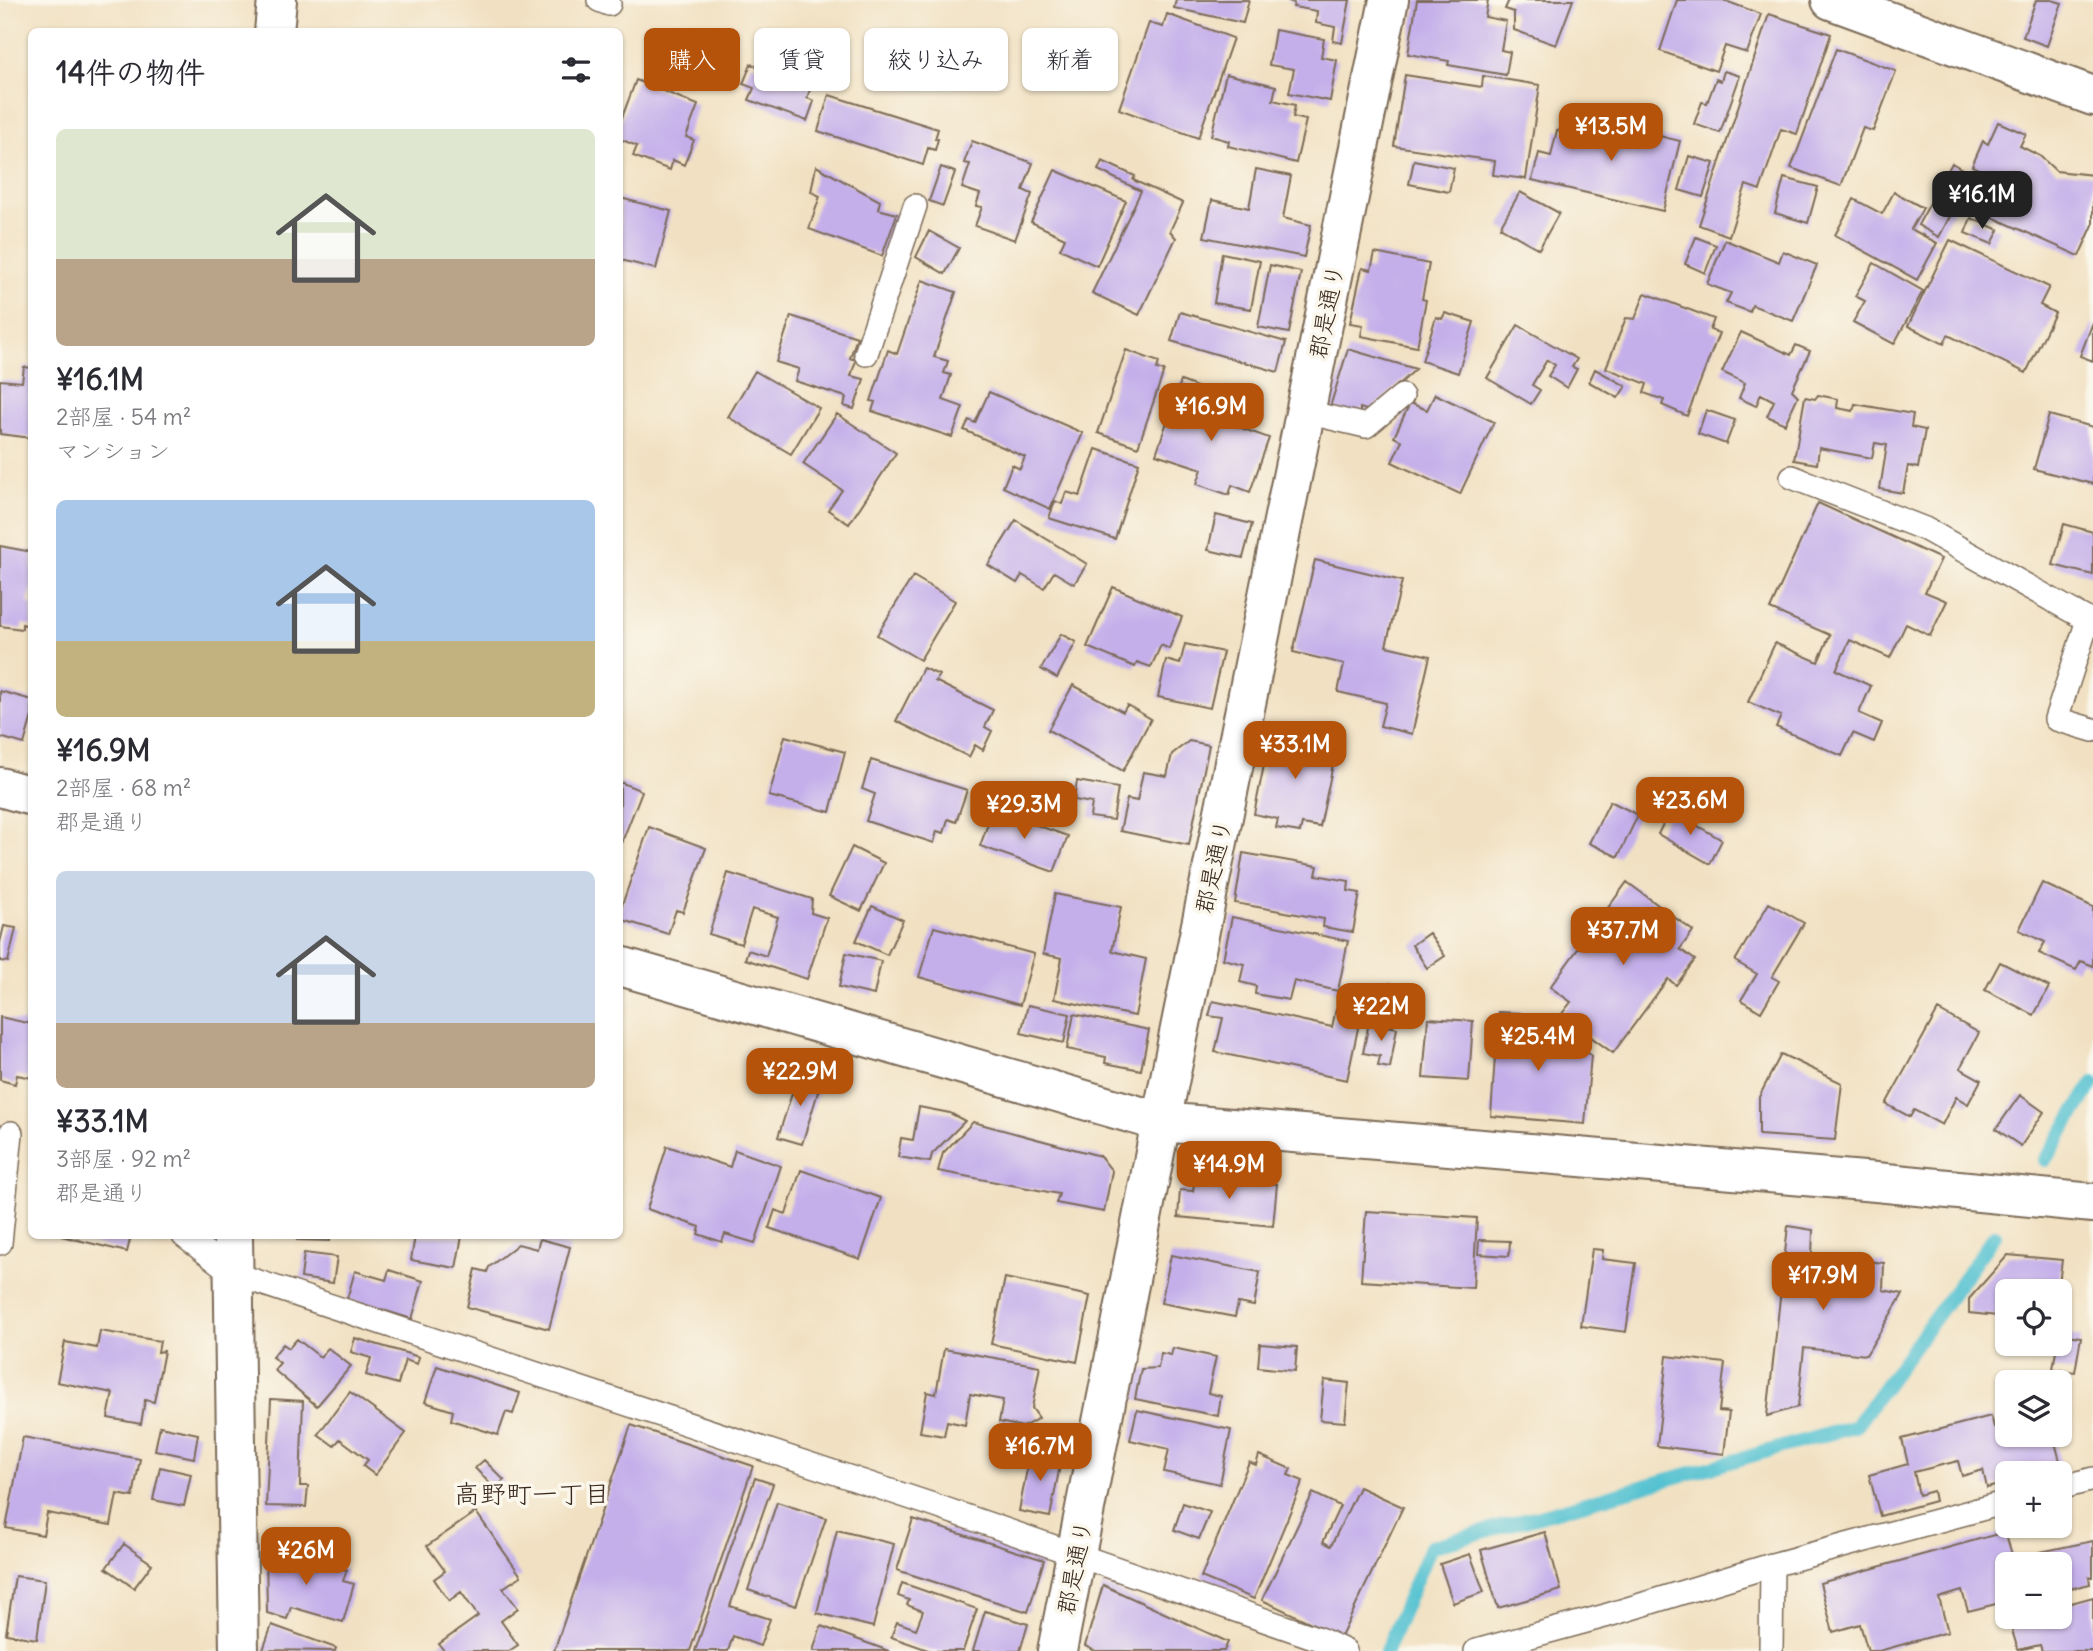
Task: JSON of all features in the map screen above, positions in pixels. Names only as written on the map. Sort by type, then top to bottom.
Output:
[{"type":"street","points":[[274,28],[277,0]]},
{"type":"street","name":"郡是通り","points":[[1057,1651],[1161,1122],[1389,0]]},
{"type":"street","points":[[1831,0],[1878,8],[2093,96]]},
{"type":"street","points":[[0,787],[28,795]]},
{"type":"street","points":[[623,967],[1161,1122],[1876,1182],[2093,1203]]},
{"type":"street","points":[[233,1239],[239,1651]]},
{"type":"lane","points":[[866,354],[915,206]]},
{"type":"lane","points":[[1306,412],[1366,426],[1402,396]]},
{"type":"lane","points":[[1792,477],[1925,529],[2088,620],[2056,719],[2093,730]]},
{"type":"lane","points":[[0,1243],[14,1133]]},
{"type":"lane","points":[[188,1239],[234,1274],[933,1505],[1322,1640],[1345,1651]]},
{"type":"lane","points":[[2072,1485],[2093,1479]]},
{"type":"lane","points":[[1476,1651],[1605,1616],[1772,1565],[1995,1505]]},
{"type":"lane","points":[[1771,1651],[1772,1565]]},
{"type":"building","points":[[1176,0],[1249,0],[1243,23],[1174,8]]},
{"type":"building","points":[[1286,0],[1350,0],[1342,43],[1333,41],[1335,27],[1316,23],[1317,11],[1293,7],[1294,3]]},
{"type":"building","points":[[1417,0],[1488,0],[1485,17],[1506,21],[1501,50],[1510,52],[1506,75],[1448,65],[1449,61],[1408,54]]},
{"type":"building","points":[[1509,0],[1573,0],[1556,45],[1514,30],[1514,12],[1505,9]]},
{"type":"building","points":[[1677,0],[1723,0],[1761,14],[1747,53],[1725,46],[1716,71],[1660,51]]},
{"type":"building","points":[[2036,0],[2062,3],[2047,46],[2023,37]]},
{"type":"building","points":[[1167,14],[1233,38],[1198,138],[1119,109],[1149,23],[1163,27]]},
{"type":"building","points":[[1769,14],[1831,34],[1797,134],[1781,129],[1760,190],[1746,185],[1729,236],[1699,225]]},
{"type":"building","points":[[1275,30],[1324,39],[1321,57],[1337,60],[1330,101],[1289,93],[1294,69],[1269,65]]},
{"type":"building","points":[[1836,49],[1896,71],[1873,131],[1863,128],[1841,186],[1791,168]]},
{"type":"building","points":[[751,64],[754,65],[754,88],[743,84]]},
{"type":"building","points":[[1724,71],[1740,76],[1720,133],[1694,124],[1702,102],[1707,103],[1716,79],[1721,81]]},
{"type":"building","points":[[1226,74],[1276,86],[1273,100],[1295,105],[1293,117],[1306,120],[1296,163],[1228,146],[1229,141],[1211,136]]},
{"type":"building","points":[[1405,75],[1482,87],[1483,76],[1540,85],[1526,179],[1493,175],[1495,161],[1394,146]]},
{"type":"building","points":[[636,80],[644,83],[644,91],[663,91],[698,105],[686,137],[694,140],[684,165],[673,160],[670,170],[633,156],[637,146],[623,140],[623,115]]},
{"type":"building","points":[[754,88],[754,91],[810,91],[807,98],[814,101],[807,121],[749,100]]},
{"type":"building","points":[[829,95],[938,129],[935,150],[928,148],[923,165],[818,131]]},
{"type":"building","points":[[1577,116],[1680,141],[1663,211],[1532,180],[1539,153],[1551,156],[1557,130],[1573,134]]},
{"type":"building","points":[[1998,122],[2026,134],[2020,146],[2040,156],[2056,171],[2093,175],[2093,225],[2079,256],[1972,208],[1988,174],[1972,166],[1983,141],[1988,144]]},
{"type":"building","points":[[972,141],[1033,163],[1023,190],[1032,194],[1015,240],[975,226],[982,207],[976,206],[980,194],[962,188],[970,164],[964,163]]},
{"type":"building","points":[[1689,156],[1714,163],[1703,197],[1679,190]]},
{"type":"building","points":[[1414,160],[1454,168],[1449,192],[1409,184]]},
{"type":"building","points":[[1102,161],[1135,176],[1133,180],[1183,203],[1170,231],[1176,238],[1139,315],[1092,293],[1141,191],[1098,170]]},
{"type":"building","points":[[1952,163],[1972,175],[1939,237],[1918,225]]},
{"type":"building","points":[[816,166],[880,201],[878,209],[897,214],[882,256],[809,229],[820,196],[811,192]]},
{"type":"building","points":[[941,167],[955,172],[943,206],[929,201]]},
{"type":"building","points":[[1256,169],[1291,176],[1283,218],[1311,225],[1304,257],[1204,237],[1212,200],[1249,208]]},
{"type":"building","points":[[1055,170],[1126,201],[1097,266],[1060,249],[1065,238],[1031,222]]},
{"type":"building","points":[[1784,178],[1818,187],[1808,223],[1775,213]]},
{"type":"building","points":[[1520,192],[1559,213],[1539,249],[1500,227]]},
{"type":"building","points":[[1894,192],[1923,208],[1911,229],[1937,243],[1917,280],[1835,235],[1854,199],[1882,214]]},
{"type":"building","points":[[623,199],[671,211],[656,269],[623,261]]},
{"type":"building","points":[[1971,218],[1999,230],[1992,244],[1965,233]]},
{"type":"building","points":[[929,231],[959,248],[945,274],[916,257]]},
{"type":"building","points":[[1696,237],[1716,245],[1705,273],[1685,264]]},
{"type":"building","points":[[1725,240],[1779,262],[1783,251],[1817,265],[1793,321],[1752,305],[1750,312],[1726,303],[1731,293],[1707,284]]},
{"type":"building","points":[[1950,240],[2049,287],[2040,305],[2055,313],[2026,373],[1948,335],[1944,344],[1908,326]]},
{"type":"building","points":[[1222,253],[1260,261],[1251,309],[1214,303]]},
{"type":"building","points":[[1375,253],[1429,264],[1422,299],[1426,300],[1417,347],[1361,336],[1363,325],[1350,323],[1362,268],[1371,270]]},
{"type":"building","points":[[1874,263],[1923,291],[1894,344],[1853,322],[1865,301],[1855,296]]},
{"type":"building","points":[[1270,265],[1301,272],[1289,333],[1258,327]]},
{"type":"building","points":[[922,280],[956,292],[934,357],[948,361],[944,373],[951,375],[943,400],[963,407],[952,437],[872,411],[875,402],[871,401],[888,350],[897,354]]},
{"type":"building","points":[[1645,293],[1714,319],[1710,330],[1719,333],[1687,416],[1662,405],[1664,400],[1644,393],[1647,384],[1606,368],[1626,318],[1635,319]]},
{"type":"building","points":[[1180,312],[1286,342],[1278,372],[1171,341]]},
{"type":"building","points":[[1445,313],[1474,322],[1458,373],[1422,361],[1436,317],[1442,319]]},
{"type":"building","points":[[791,316],[857,337],[850,358],[856,360],[851,376],[864,379],[854,409],[844,406],[846,397],[795,381],[799,369],[776,362]]},
{"type":"building","points":[[2093,322],[2093,361],[2080,356]]},
{"type":"building","points":[[1518,325],[1577,359],[1572,367],[1577,369],[1567,388],[1548,376],[1555,365],[1547,360],[1532,385],[1540,390],[1531,404],[1487,378]]},
{"type":"building","points":[[1741,332],[1791,355],[1796,345],[1810,351],[1792,390],[1798,396],[1785,424],[1767,416],[1774,401],[1761,394],[1756,406],[1739,398],[1745,383],[1722,372]]},
{"type":"building","points":[[1348,349],[1416,369],[1370,411],[1360,408],[1360,416],[1330,407]]},
{"type":"building","points":[[1126,350],[1159,362],[1157,369],[1164,371],[1138,447],[1098,433]]},
{"type":"building","points":[[24,367],[28,368],[28,438],[0,434],[0,380],[22,382]]},
{"type":"building","points":[[1595,369],[1626,386],[1618,398],[1589,382]]},
{"type":"building","points":[[755,371],[819,408],[791,454],[728,417]]},
{"type":"building","points":[[1181,381],[1218,395],[1210,417],[1269,438],[1250,492],[1232,485],[1229,495],[1197,484],[1202,469],[1156,454]]},
{"type":"building","points":[[989,392],[1083,433],[1050,509],[1003,487],[1012,465],[1020,469],[1025,457],[964,430],[969,420],[975,423]]},
{"type":"building","points":[[1435,394],[1494,422],[1460,494],[1392,462],[1402,441],[1394,437],[1410,403],[1427,410]]},
{"type":"building","points":[[1818,395],[1838,399],[1837,408],[1853,411],[1855,404],[1913,414],[1911,427],[1925,430],[1918,468],[1908,466],[1903,493],[1880,489],[1887,445],[1875,443],[1872,458],[1819,448],[1817,464],[1794,460],[1805,397],[1815,399]]},
{"type":"building","points":[[1706,410],[1735,420],[1726,444],[1698,434]]},
{"type":"building","points":[[837,414],[896,453],[849,524],[828,510],[842,490],[803,464]]},
{"type":"building","points":[[2049,415],[2093,427],[2093,484],[2034,469]]},
{"type":"building","points":[[1096,449],[1139,463],[1115,539],[1049,518],[1055,501],[1062,504],[1066,492],[1080,496]]},
{"type":"building","points":[[1818,503],[1941,559],[1925,592],[1947,601],[1930,636],[1906,624],[1890,658],[1850,640],[1836,670],[1871,686],[1859,713],[1882,723],[1874,742],[1853,733],[1842,756],[1776,727],[1781,716],[1748,702],[1775,643],[1818,662],[1830,635],[1770,609]]},
{"type":"building","points":[[1216,515],[1252,524],[1243,558],[1208,550]]},
{"type":"building","points":[[1016,520],[1087,564],[1074,584],[1054,572],[1044,588],[1022,575],[1017,583],[988,565]]},
{"type":"building","points":[[2064,524],[2093,532],[2093,575],[2053,565]]},
{"type":"building","points":[[0,546],[28,551],[28,625],[22,624],[22,629],[0,626]]},
{"type":"building","points":[[1315,560],[1402,581],[1386,646],[1430,656],[1412,734],[1380,726],[1386,703],[1338,692],[1344,664],[1293,652]]},
{"type":"building","points":[[913,576],[955,601],[920,660],[877,635]]},
{"type":"building","points":[[1113,587],[1182,617],[1169,649],[1161,645],[1151,667],[1137,662],[1135,667],[1087,647]]},
{"type":"building","points":[[1061,634],[1076,642],[1057,678],[1041,669]]},
{"type":"building","points":[[1185,644],[1223,652],[1210,708],[1158,697],[1166,660],[1180,664]]},
{"type":"building","points":[[923,668],[939,675],[935,681],[993,710],[985,727],[992,731],[983,750],[975,745],[969,757],[896,721]]},
{"type":"building","points":[[1073,685],[1123,712],[1127,705],[1151,719],[1123,771],[1048,730]]},
{"type":"building","points":[[0,691],[28,699],[28,730],[24,744],[0,737]]},
{"type":"building","points":[[1271,731],[1337,745],[1320,827],[1302,824],[1300,832],[1276,828],[1278,819],[1254,814]]},
{"type":"building","points":[[785,736],[845,752],[830,812],[769,796]]},
{"type":"building","points":[[1189,741],[1209,745],[1189,845],[1120,831],[1127,799],[1137,801],[1143,772],[1167,776],[1172,754]]},
{"type":"building","points":[[871,760],[967,790],[956,822],[948,819],[944,833],[937,831],[934,843],[866,821],[875,794],[862,789]]},
{"type":"building","points":[[1077,781],[1118,788],[1113,820],[1090,817],[1092,803],[1074,800]]},
{"type":"building","points":[[623,783],[642,791],[623,839]]},
{"type":"building","points":[[1610,801],[1638,815],[1618,857],[1589,843]]},
{"type":"building","points":[[993,810],[1068,836],[1054,872],[980,846]]},
{"type":"building","points":[[1670,810],[1722,840],[1710,864],[1658,834]]},
{"type":"building","points":[[649,827],[706,848],[683,912],[676,910],[668,934],[623,920],[623,902]]},
{"type":"building","points":[[852,847],[884,863],[861,911],[829,896]]},
{"type":"building","points":[[1243,853],[1318,866],[1316,875],[1349,881],[1348,891],[1360,893],[1353,932],[1323,927],[1324,919],[1235,903]]},
{"type":"building","points":[[728,873],[812,899],[811,913],[827,918],[807,979],[745,959],[748,950],[766,956],[778,917],[752,909],[741,944],[709,934]]},
{"type":"building","points":[[1627,882],[1693,931],[1680,949],[1695,960],[1676,985],[1668,979],[1613,1053],[1561,1015],[1571,1002],[1550,987]]},
{"type":"building","points":[[2042,883],[2093,907],[2093,966],[2081,961],[2076,970],[2039,953],[2045,942],[2019,930]]},
{"type":"building","points":[[1055,894],[1121,907],[1112,951],[1146,959],[1135,1016],[1054,999],[1062,958],[1043,954]]},
{"type":"building","points":[[1769,903],[1804,923],[1772,977],[1779,981],[1761,1012],[1741,1000],[1757,974],[1735,961]]},
{"type":"building","points":[[872,906],[903,920],[887,955],[856,941]]},
{"type":"building","points":[[1232,917],[1348,941],[1338,991],[1294,981],[1289,1000],[1255,994],[1256,986],[1240,982],[1244,964],[1223,959]]},
{"type":"building","points":[[4,926],[16,928],[8,962],[0,961]]},
{"type":"building","points":[[934,927],[1034,954],[1020,1005],[919,977]]},
{"type":"building","points":[[1429,933],[1445,956],[1427,968],[1412,945]]},
{"type":"building","points":[[846,953],[881,961],[874,995],[839,987]]},
{"type":"building","points":[[2000,962],[2049,987],[2034,1015],[1985,990]]},
{"type":"building","points":[[1390,983],[1413,993],[1400,1022],[1378,1012]]},
{"type":"building","points":[[1213,1001],[1332,1027],[1336,1009],[1361,1014],[1347,1080],[1215,1052],[1223,1018],[1209,1016]]},
{"type":"building","points":[[1028,1005],[1070,1014],[1064,1043],[1021,1033]]},
{"type":"building","points":[[1938,1010],[1979,1033],[1960,1068],[1981,1080],[1968,1104],[1956,1097],[1942,1125],[1914,1110],[1910,1117],[1886,1104]]},
{"type":"building","points":[[1498,1012],[1520,1013],[1591,1055],[1585,1124],[1491,1116]]},
{"type":"building","points":[[1074,1014],[1149,1030],[1141,1070],[1105,1063],[1106,1057],[1067,1049]]},
{"type":"building","points":[[0,1017],[28,1023],[28,1077],[17,1075],[15,1084],[0,1080]]},
{"type":"building","points":[[1428,1018],[1473,1021],[1469,1081],[1423,1078]]},
{"type":"building","points":[[1369,1022],[1397,1028],[1390,1068],[1378,1066],[1380,1056],[1363,1053]]},
{"type":"building","points":[[1781,1054],[1842,1083],[1835,1140],[1759,1135],[1759,1097]]},
{"type":"building","points":[[799,1072],[822,1079],[802,1144],[778,1137]]},
{"type":"building","points":[[2020,1095],[2044,1112],[2021,1146],[1996,1129]]},
{"type":"building","points":[[919,1107],[950,1113],[965,1121],[932,1154],[930,1162],[898,1157],[901,1138],[913,1140]]},
{"type":"building","points":[[973,1122],[1100,1156],[1112,1171],[1104,1212],[1056,1203],[1059,1194],[938,1171],[943,1153]]},
{"type":"building","points":[[667,1146],[730,1167],[735,1150],[781,1166],[755,1243],[725,1234],[722,1242],[698,1234],[700,1227],[647,1209]]},
{"type":"building","points":[[801,1170],[881,1198],[860,1259],[769,1228],[775,1210],[786,1214]]},
{"type":"building","points":[[1195,1176],[1277,1184],[1273,1226],[1178,1217],[1180,1190],[1193,1191]]},
{"type":"building","points":[[1366,1211],[1477,1218],[1473,1288],[1361,1281]]},
{"type":"building","points":[[1788,1226],[1813,1230],[1812,1255],[1884,1263],[1883,1290],[1903,1294],[1866,1355],[1804,1348],[1798,1407],[1767,1416]]},
{"type":"building","points":[[73,1239],[130,1239],[127,1252]]},
{"type":"building","points":[[330,1239],[330,1241],[297,1240]]},
{"type":"building","points":[[414,1239],[461,1239],[456,1268],[411,1260]]},
{"type":"building","points":[[540,1239],[570,1247],[549,1329],[467,1307],[476,1269],[487,1272],[489,1267],[518,1244],[537,1249]]},
{"type":"building","points":[[1479,1240],[1510,1241],[1509,1256],[1478,1254]]},
{"type":"building","points":[[1592,1249],[1603,1250],[1602,1259],[1636,1263],[1626,1332],[1581,1326]]},
{"type":"building","points":[[304,1253],[337,1257],[333,1283],[301,1278]]},
{"type":"building","points":[[1171,1255],[1260,1272],[1254,1306],[1238,1303],[1235,1317],[1161,1303]]},
{"type":"building","points":[[2008,1255],[2062,1260],[2060,1279],[1995,1279],[1995,1316],[1969,1313],[1969,1299]]},
{"type":"building","points":[[389,1270],[423,1281],[412,1319],[347,1299],[355,1271],[386,1280]]},
{"type":"building","points":[[1005,1278],[1090,1296],[1077,1362],[991,1344]]},
{"type":"building","points":[[100,1331],[160,1341],[158,1352],[164,1351],[154,1402],[145,1400],[141,1424],[108,1418],[113,1393],[57,1382],[65,1342],[97,1348]]},
{"type":"building","points":[[2072,1336],[2081,1337],[2075,1372],[2053,1369],[2055,1356],[2072,1356]]},
{"type":"building","points":[[355,1338],[419,1357],[417,1364],[405,1360],[398,1384],[366,1375],[371,1358],[351,1352]]},
{"type":"building","points":[[297,1339],[320,1357],[328,1348],[351,1366],[317,1406],[274,1370],[280,1363],[272,1357],[283,1344],[289,1348]]},
{"type":"building","points":[[1260,1344],[1297,1347],[1295,1371],[1258,1367]]},
{"type":"building","points":[[1173,1348],[1216,1357],[1208,1393],[1221,1396],[1218,1416],[1135,1399],[1141,1369],[1158,1368],[1161,1353],[1171,1355]]},
{"type":"building","points":[[944,1349],[1040,1366],[1032,1408],[1039,1418],[1023,1427],[999,1422],[1003,1400],[970,1394],[965,1425],[947,1421],[944,1436],[920,1432],[927,1392],[936,1394]]},
{"type":"building","points":[[1667,1356],[1725,1363],[1719,1411],[1729,1412],[1724,1454],[1657,1446]]},
{"type":"building","points":[[437,1366],[520,1393],[513,1414],[506,1412],[498,1435],[451,1420],[453,1411],[425,1402]]},
{"type":"building","points":[[1324,1380],[1349,1383],[1345,1422],[1320,1420]]},
{"type":"building","points":[[350,1392],[406,1433],[375,1475],[363,1466],[368,1460],[340,1439],[334,1446],[318,1434]]},
{"type":"building","points":[[271,1399],[303,1401],[300,1486],[308,1486],[306,1507],[266,1506]]},
{"type":"building","points":[[1137,1410],[1231,1430],[1220,1484],[1164,1472],[1169,1449],[1130,1440]]},
{"type":"building","points":[[1991,1416],[1995,1427],[1995,1447],[2056,1447],[2060,1461],[1995,1461],[1995,1486],[1987,1488],[1983,1470],[1962,1476],[1958,1461],[1914,1472],[1919,1495],[1933,1491],[1935,1501],[1880,1516],[1869,1475],[1908,1464],[1902,1439]]},
{"type":"building","points":[[631,1425],[753,1466],[690,1651],[554,1651]]},
{"type":"building","points":[[160,1426],[198,1434],[194,1458],[155,1450]]},
{"type":"building","points":[[23,1437],[140,1459],[133,1497],[117,1494],[111,1525],[47,1513],[43,1535],[6,1528]]},
{"type":"building","points":[[1031,1448],[1062,1455],[1050,1517],[1019,1511]]},
{"type":"building","points":[[1259,1455],[1291,1469],[1288,1475],[1303,1481],[1254,1599],[1201,1577],[1249,1462],[1256,1465]]},
{"type":"building","points":[[484,1460],[504,1480],[495,1489],[475,1468]]},
{"type":"building","points":[[160,1467],[191,1474],[184,1506],[153,1500]]},
{"type":"building","points":[[755,1478],[773,1484],[730,1606],[770,1619],[760,1646],[733,1636],[728,1651],[695,1651]]},
{"type":"building","points":[[1359,1487],[1403,1507],[1341,1637],[1262,1600],[1313,1493],[1340,1506],[1323,1542],[1331,1546]]},
{"type":"building","points":[[777,1502],[826,1518],[796,1606],[748,1590]]},
{"type":"building","points":[[1183,1503],[1210,1512],[1199,1539],[1174,1530]]},
{"type":"building","points":[[476,1512],[521,1576],[503,1588],[518,1608],[501,1621],[518,1645],[509,1651],[444,1651],[439,1644],[478,1616],[461,1592],[449,1601],[434,1579],[445,1571],[427,1546]]},
{"type":"building","points":[[913,1519],[1044,1560],[1028,1612],[897,1570]]},
{"type":"building","points":[[837,1530],[894,1544],[873,1627],[817,1613]]},
{"type":"building","points":[[1545,1532],[1561,1590],[1498,1608],[1481,1550]]},
{"type":"building","points":[[1995,1535],[1995,1538],[2007,1538],[2011,1552],[1995,1552],[1995,1604],[1968,1611],[1962,1591],[1939,1598],[1948,1632],[1879,1651],[1868,1651],[1860,1624],[1833,1632],[1820,1583]]},
{"type":"building","points":[[2093,1541],[2093,1577],[2089,1577],[2090,1584],[2072,1588],[2072,1552],[2040,1552]]},
{"type":"building","points":[[124,1544],[152,1564],[134,1588],[106,1568]]},
{"type":"building","points":[[266,1549],[347,1570],[343,1581],[354,1584],[343,1622],[291,1607],[287,1619],[267,1613]]},
{"type":"building","points":[[1470,1554],[1484,1592],[1453,1603],[1440,1564]]},
{"type":"building","points":[[15,1576],[45,1580],[37,1639],[6,1634]]},
{"type":"building","points":[[902,1583],[977,1609],[963,1651],[931,1651],[891,1637],[897,1622],[916,1629],[923,1611],[907,1605],[909,1600],[898,1596]]},
{"type":"building","points":[[1103,1585],[1228,1642],[1224,1651],[1095,1651],[1085,1646]]},
{"type":"building","points":[[2093,1597],[2093,1651],[2042,1651],[2040,1645],[2018,1650],[2012,1629],[2072,1629],[2072,1603]]},
{"type":"building","points":[[985,1611],[1028,1624],[1020,1651],[973,1651]]},
{"type":"building","points":[[272,1625],[336,1648],[335,1651],[263,1650]]},
{"type":"building","points":[[821,1626],[889,1651],[813,1651]]},
{"type":"waterway","points":[[2045,1160],[2093,1083]]},
{"type":"waterway","points":[[1386,1651],[1430,1547],[1856,1426],[1995,1235]]},
{"type":"district","name":"高野町一丁目","points":[[532,1493]]}]
